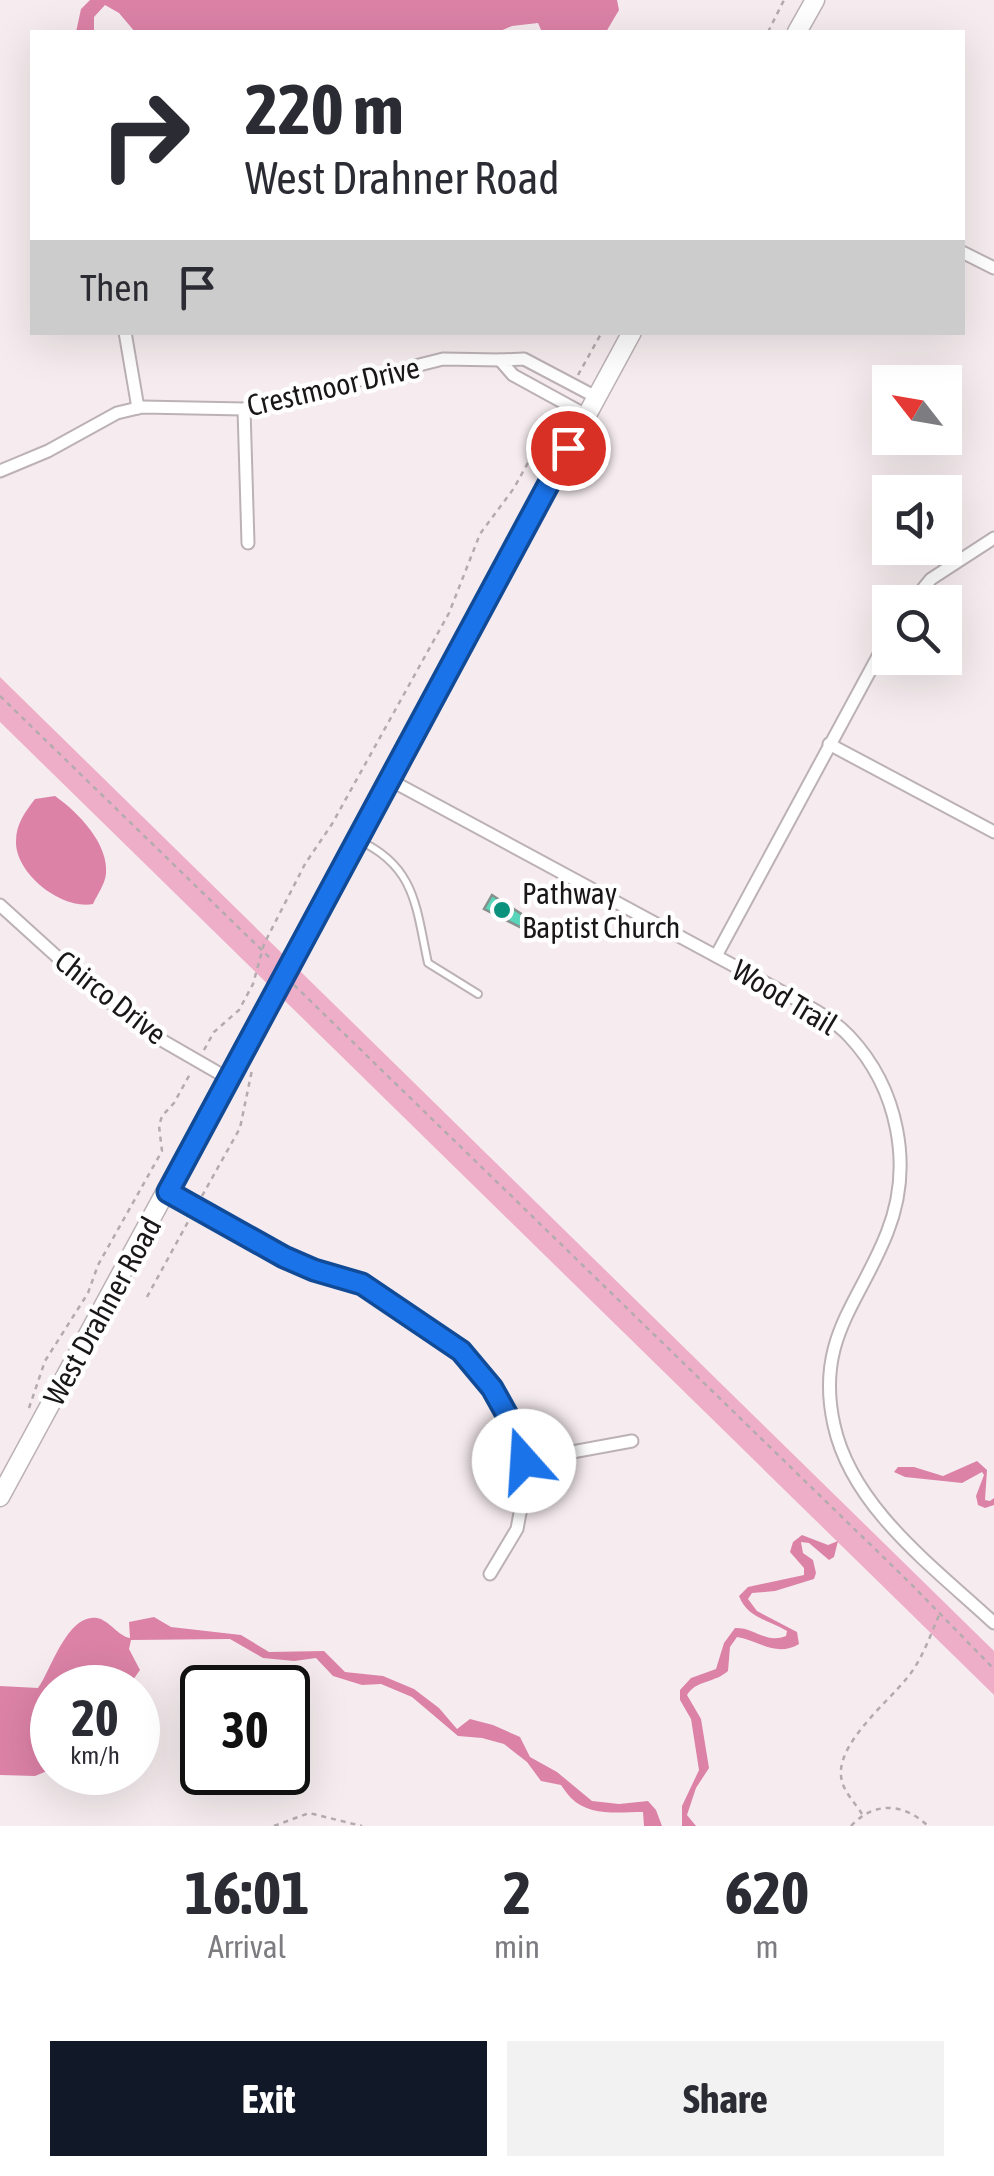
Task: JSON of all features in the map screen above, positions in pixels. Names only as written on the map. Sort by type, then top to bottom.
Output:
[{"type":"street","points":[[798,30],[815,0]]},
{"type":"street","points":[[965,254],[994,268]]},
{"type":"street","points":[[126,335],[138,408]]},
{"type":"street","name":"West Drahner Road","points":[[0,1498],[630,335]]},
{"type":"street","name":"Crestmoor Drive","points":[[0,471],[48,451],[117,413],[138,408],[244,409],[443,359],[524,359],[596,397]]},
{"type":"street","points":[[500,360],[513,375],[586,415]]},
{"type":"street","points":[[244,409],[248,543]]},
{"type":"street","points":[[926,585],[994,538]]},
{"type":"street","points":[[716,956],[872,666]]},
{"type":"street","points":[[828,744],[994,832]]},
{"type":"street","name":"Wood Trail","points":[[390,780],[799,1001],[847,1034],[884,1086],[902,1156],[890,1228],[837,1334],[830,1381],[834,1426],[852,1474],[888,1522],[994,1623]]},
{"type":"street","name":"Chirco Drive","points":[[0,905],[144,1030],[229,1079]]},
{"type":"street","points":[[168,1192],[284,1257],[362,1284],[461,1351],[492,1388],[511,1422],[524,1461],[524,1497],[517,1530],[490,1574]]},
{"type":"street","points":[[524,1461],[632,1441]]},
{"type":"lane","points":[[357,839],[398,868],[414,894],[428,962],[478,994]]},
{"type":"path","points":[[769,30],[784,0]]},
{"type":"path","points":[[572,384],[600,335]]},
{"type":"path","points":[[28,1410],[46,1361],[88,1294],[98,1265],[162,1151],[162,1116],[174,1103],[214,1032],[239,1010],[253,984],[264,944],[304,864],[332,824],[449,612],[480,534],[514,488],[553,422],[558,400]]},
{"type":"path","points":[[0,696],[994,1669]]},
{"type":"path","points":[[146,1297],[240,1128],[252,1068]]},
{"type":"path","points":[[862,1814],[842,1782],[841,1768],[862,1727],[908,1678],[940,1614]]},
{"type":"path","points":[[851,1826],[862,1814],[888,1807],[908,1811],[928,1826]]},
{"type":"path","points":[[274,1826],[309,1813],[362,1826]]},
{"type":"shaded area","points":[[90,0],[617,0],[619,10],[607,30],[541,30],[538,23],[503,30],[133,30],[119,13],[105,5],[94,17],[94,30],[76,30],[81,9]]},
{"type":"shaded area","points":[[0,677],[994,1651],[994,1695],[0,722]]},
{"type":"shaded area","points":[[55,796],[82,820],[103,851],[105,878],[93,904],[68,901],[43,887],[23,866],[18,853],[16,835],[25,814],[35,799]]},
{"type":"shaded area","points":[[977,1461],[987,1470],[985,1500],[994,1498],[994,1505],[985,1508],[978,1505],[976,1496],[982,1472],[962,1483],[905,1477],[894,1472],[898,1467],[914,1467],[943,1476]]},
{"type":"shaded area","points":[[802,1535],[828,1545],[838,1541],[834,1557],[829,1560],[809,1543],[801,1542],[803,1553],[813,1560],[814,1579],[775,1591],[752,1593],[748,1599],[757,1611],[797,1632],[799,1644],[775,1649],[737,1637],[730,1647],[728,1671],[687,1695],[701,1719],[709,1768],[696,1788],[687,1815],[696,1826],[682,1826],[682,1806],[699,1770],[691,1719],[680,1700],[680,1690],[691,1678],[716,1669],[724,1643],[735,1628],[772,1638],[786,1636],[787,1631],[759,1618],[739,1596],[748,1587],[804,1575],[804,1568],[790,1552],[793,1542]]},
{"type":"shaded area","points":[[154,1617],[171,1627],[241,1635],[269,1652],[324,1651],[345,1672],[383,1676],[414,1689],[439,1708],[457,1729],[470,1719],[520,1737],[530,1757],[557,1772],[592,1801],[648,1801],[662,1826],[644,1826],[643,1812],[587,1808],[561,1785],[541,1781],[527,1762],[504,1744],[458,1736],[412,1697],[381,1684],[362,1685],[333,1676],[316,1658],[263,1658],[230,1639],[131,1640],[129,1649],[137,1665],[51,1665],[68,1634],[86,1619],[101,1619],[130,1638],[129,1622]]},
{"type":"shaded area","points":[[0,1686],[30,1688],[30,1776],[0,1775]]},
{"type":"building","name":"Pathway Baptist Church","points":[[492,895],[526,917],[520,927],[484,909]]},
{"type":"place","name":"Pathway Baptist Church","points":[[502,910]]},
{"type":"route","points":[[524,1461],[511,1422],[492,1388],[461,1351],[362,1284],[284,1257],[168,1192],[568,448]]}]
